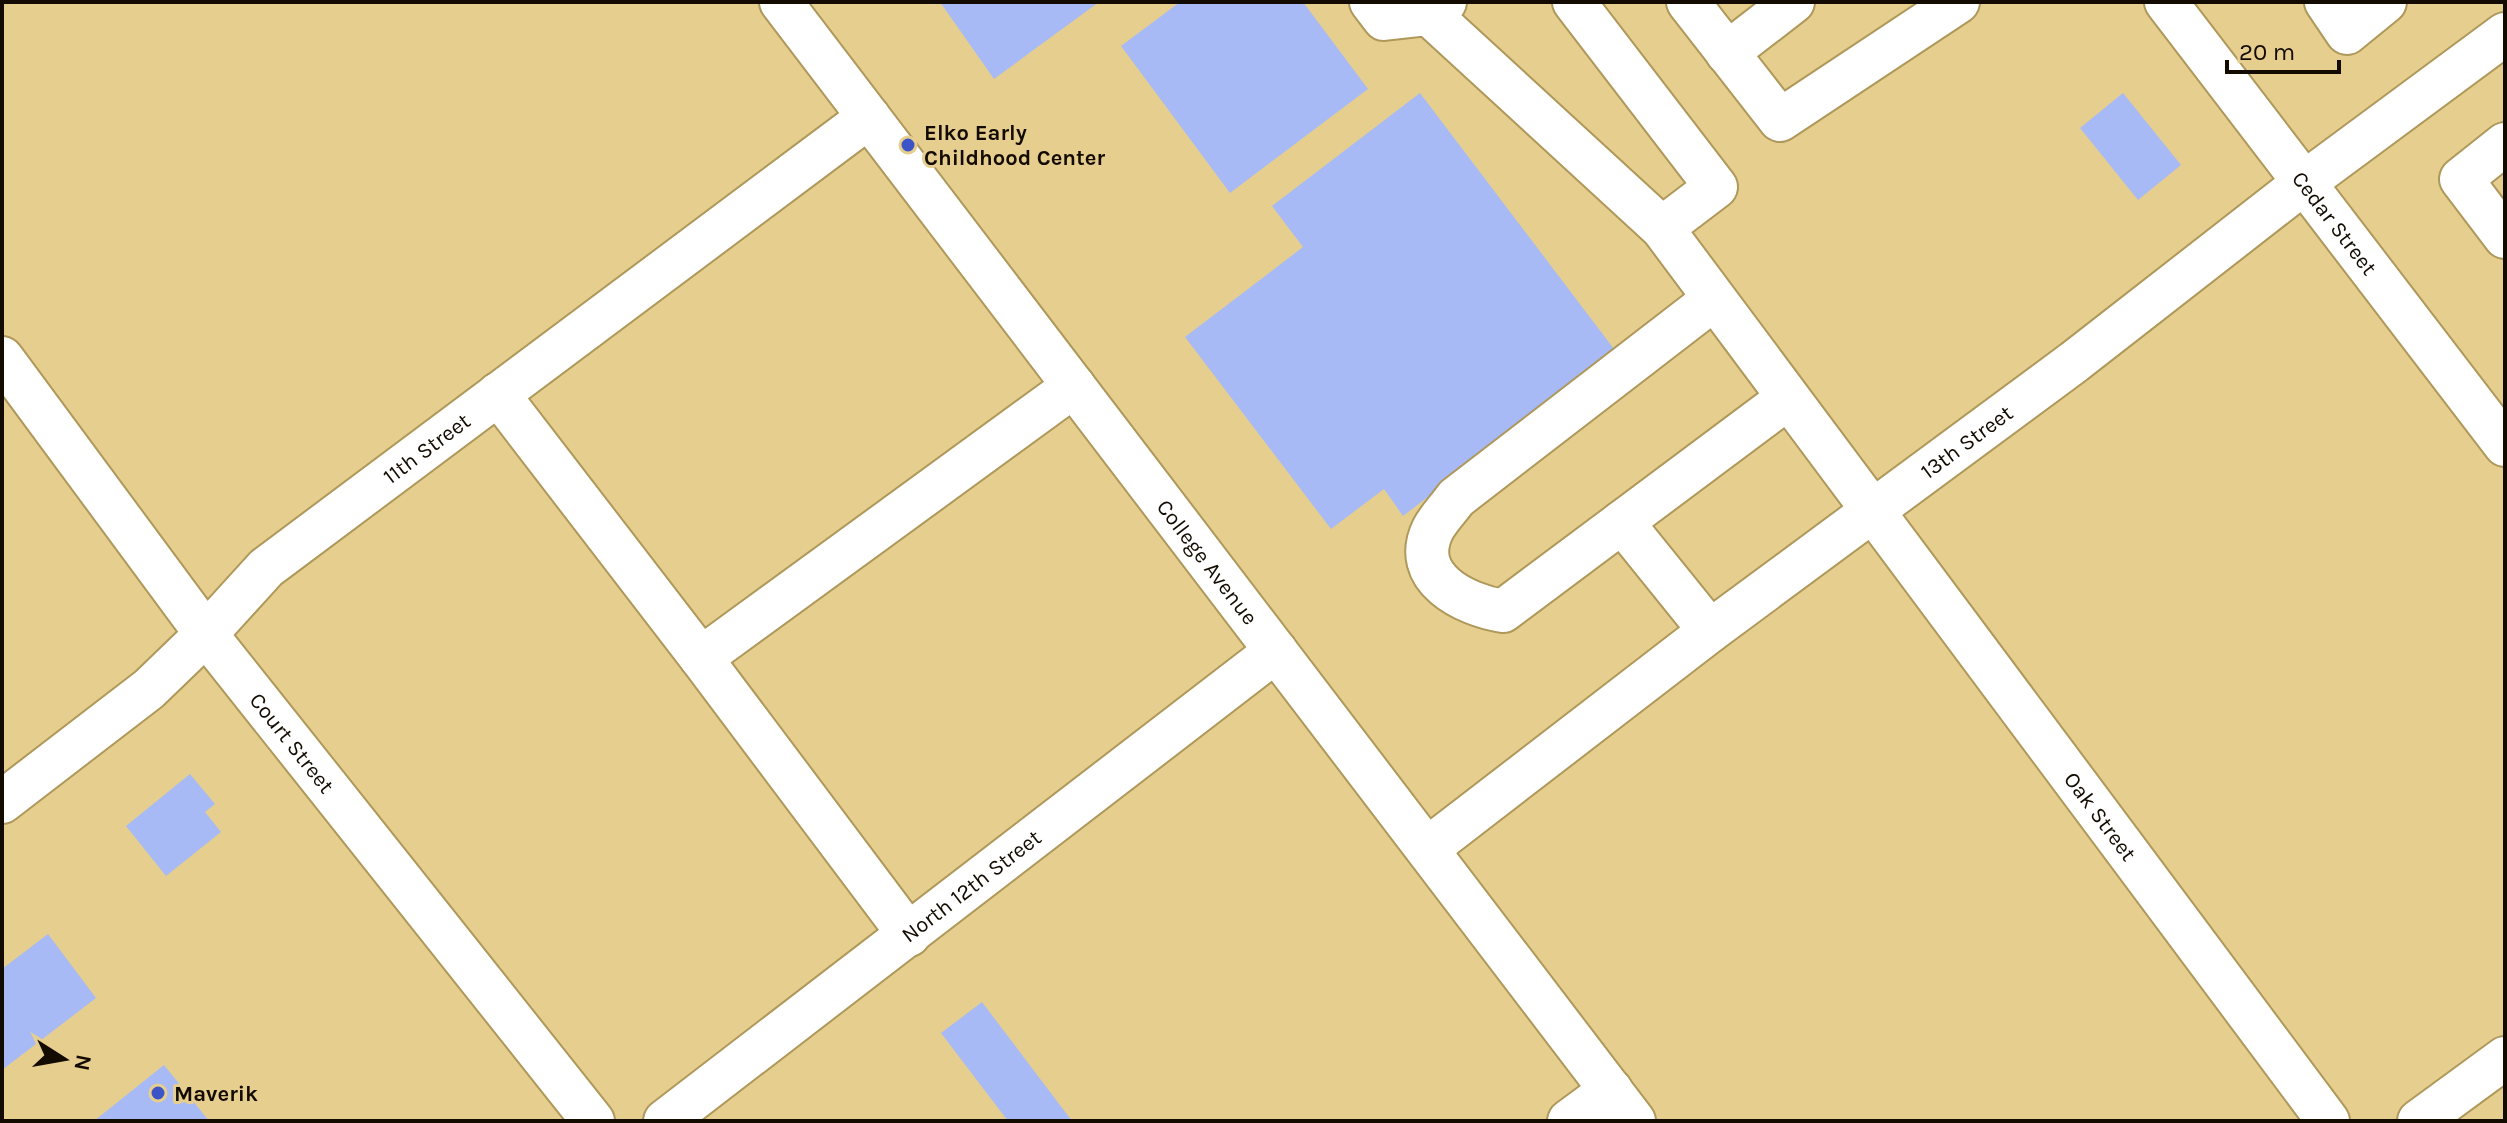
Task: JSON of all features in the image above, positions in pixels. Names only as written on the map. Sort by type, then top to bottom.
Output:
[{"type":"street","name":"College Avenue","points":[[781,2],[1623,1106]]},
{"type":"street","points":[[1371,2],[1384,19],[1437,8]]},
{"type":"street","points":[[1574,2],[1716,187],[1662,228]]},
{"type":"street","points":[[1688,2],[1780,120],[1958,2]]},
{"type":"street","points":[[1727,53],[1793,2]]},
{"type":"street","name":"Cedar Street","points":[[2166,2],[2505,445]]},
{"type":"street","points":[[2326,2],[2347,33],[2385,2]]},
{"type":"street","name":"Oak Street","points":[[1437,8],[1662,228],[2328,1121]]},
{"type":"street","name":"13th Street","points":[[1427,849],[1710,631],[2074,362],[2305,182],[2505,34]]},
{"type":"street","name":"11th Street","points":[[2,802],[149,689],[206,634],[266,568],[869,117]]},
{"type":"street","points":[[2505,144],[2461,179],[2505,237]]},
{"type":"street","points":[[1714,299],[1456,498],[1432,531],[1429,561],[1446,590],[1474,607],[1503,611],[1788,398]]},
{"type":"street","name":"Court Street","points":[[2,358],[206,634],[593,1121]]},
{"type":"street","points":[[701,658],[1074,386]]},
{"type":"street","points":[[498,394],[909,935]]},
{"type":"street","points":[[1622,522],[1710,631]]},
{"type":"street","name":"North 12th Street","points":[[665,1121],[1276,651]]},
{"type":"street","points":[[2419,1121],[2505,1058]]},
{"type":"street","points":[[1569,1121],[1623,1106]]},
{"type":"building","points":[[940,2],[1099,2],[994,79]]},
{"type":"building","points":[[1180,2],[1303,2],[1368,89],[1230,193],[1121,46]]},
{"type":"building","points":[[1420,93],[1617,353],[1403,516],[1384,489],[1331,529],[1185,337],[1303,247],[1272,206]]},
{"type":"building","points":[[2123,93],[2181,165],[2138,200],[2080,128]]},
{"type":"building","points":[[190,774],[215,804],[205,812],[221,832],[166,876],[126,826]]},
{"type":"building","points":[[48,934],[96,998],[2,1070],[2,969]]},
{"type":"building","points":[[982,1002],[1072,1121],[1008,1121],[941,1033]]},
{"type":"building","name":"Maverik","points":[[164,1065],[209,1121],[94,1121]]},
{"type":"place","name":"Elko Early Childhood Center","points":[[908,145]]},
{"type":"place","name":"Maverik","points":[[158,1093]]}]
